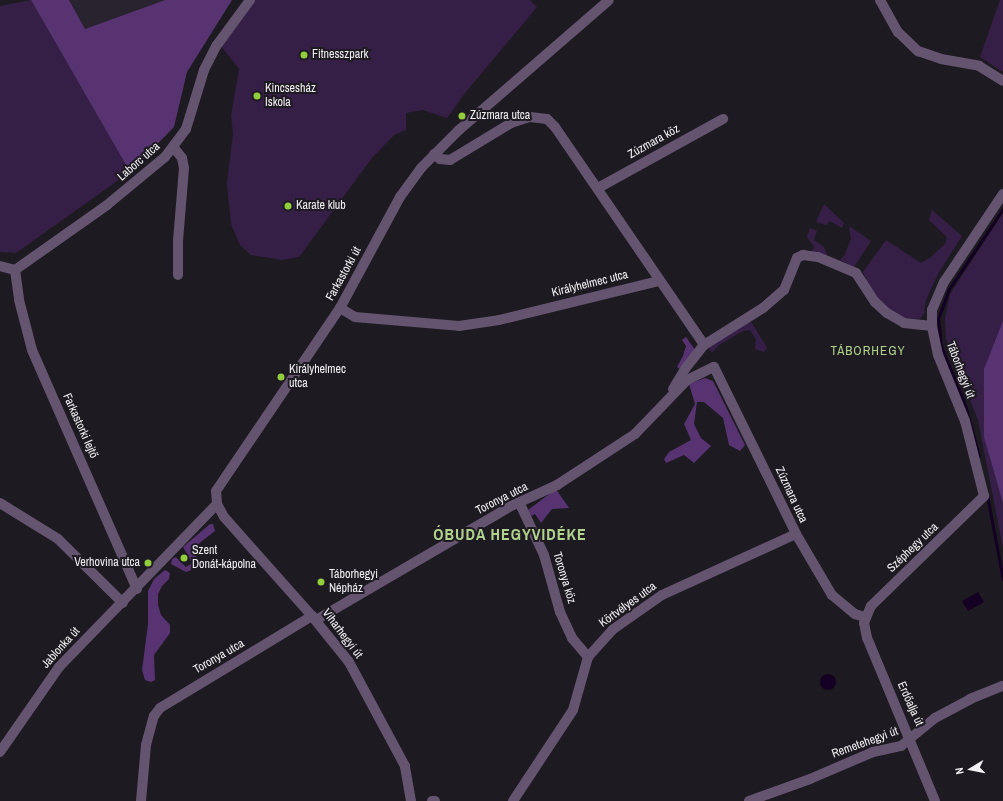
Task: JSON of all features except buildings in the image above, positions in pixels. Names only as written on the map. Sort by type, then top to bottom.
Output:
[{"type":"street","name":"Laborc utca","points":[[15,270],[107,205],[174,148],[186,129],[208,60],[226,32],[250,0]]},
{"type":"street","name":"Farkastorki út","points":[[217,504],[216,491],[220,482],[340,308],[400,197],[434,154],[609,0]]},
{"type":"street","points":[[880,0],[898,32],[918,51],[941,59],[979,66],[1003,81]]},
{"type":"street","points":[[434,154],[440,159],[450,160],[511,123],[530,117],[547,119],[555,127],[598,188],[659,281],[704,345]]},
{"type":"street","name":"Zúzmara köz","points":[[598,188],[723,119]]},
{"type":"street","points":[[174,148],[182,158],[184,174],[178,241],[178,275]]},
{"type":"street","name":"Táborhegyi út","points":[[981,501],[984,489],[965,421],[938,355],[932,326],[932,310],[937,294],[1003,194]]},
{"type":"street","name":"Toronya utca","points":[[140,801],[146,745],[154,716],[160,708],[511,506],[520,504],[557,485],[635,434],[647,424],[667,398],[685,369],[704,345],[763,308],[784,290],[797,258],[803,255],[818,257],[856,274],[875,302],[887,314],[904,323],[932,326]]},
{"type":"street","points":[[0,266],[15,270]]},
{"type":"street","name":"Farkastorki lejtő","points":[[15,270],[19,300],[32,350],[137,589]]},
{"type":"street","name":"Királyhelmec utca","points":[[340,308],[356,317],[459,326],[499,320],[659,281]]},
{"type":"street","name":"Toronya utca","points":[[667,398],[687,380],[714,367]]},
{"type":"street","name":"Zúzmara utca","points":[[714,367],[796,534],[832,595],[855,614],[865,616]]},
{"type":"street","name":"Széphegy utca","points":[[865,616],[871,606],[981,501]]},
{"type":"street","points":[[0,504],[58,539],[122,603]]},
{"type":"street","points":[[137,589],[217,504]]},
{"type":"street","name":"Viharhegyi út","points":[[217,504],[224,517],[314,618],[349,662],[405,766],[411,801]]},
{"type":"street","name":"Toronya köz","points":[[520,504],[544,555],[560,612],[572,638],[588,657]]},
{"type":"street","name":"Körtvélyes utca","points":[[513,801],[573,710],[588,657],[612,630],[662,595],[796,534]]},
{"type":"street","name":"Jablonka út","points":[[0,752],[59,667],[137,589]]},
{"type":"street","name":"Erdőalja út","points":[[865,616],[867,638],[936,801]]},
{"type":"street","name":"Remetehegyi út","points":[[749,801],[873,752],[901,746],[942,714],[970,699],[1003,686]]},
{"type":"shaded area","points":[[31,0],[130,172],[16,253],[0,252],[0,6]]},
{"type":"shaded area","points":[[31,0],[69,0],[85,29],[165,0],[232,0],[187,72],[174,127],[130,172]]},
{"type":"shaded area","points":[[69,0],[165,0],[85,29]]},
{"type":"shaded area","points":[[255,0],[530,0],[537,7],[465,93],[447,118],[423,110],[406,113],[406,130],[394,135],[372,158],[299,257],[282,260],[251,255],[240,245],[231,224],[227,183],[233,133],[231,116],[239,69],[221,46]]},
{"type":"shaded area","points":[[1000,0],[1003,0],[1003,72],[980,57]]},
{"type":"shaded area","points":[[824,204],[844,223],[842,228],[830,221],[826,225],[816,222]]},
{"type":"shaded area","points":[[932,210],[962,236],[938,274],[926,300],[924,314],[920,319],[904,318],[886,308],[870,289],[863,272],[886,240],[921,263],[931,257],[945,244],[947,237],[929,220]]},
{"type":"shaded area","points":[[1003,213],[1003,548],[978,420],[946,339],[945,319],[950,294]]},
{"type":"shaded area","points":[[849,226],[871,241],[854,267],[840,260],[844,256],[851,239]]},
{"type":"shaded area","points":[[810,228],[817,231],[814,240],[824,247],[827,254],[825,257],[811,253],[814,247],[807,237]]},
{"type":"shaded area","points":[[748,321],[752,323],[767,348],[764,352],[755,349],[756,339],[750,330],[743,331],[719,345],[712,353],[708,347]]},
{"type":"shaded area","points":[[1003,321],[1003,503],[984,437],[984,369]]},
{"type":"shaded area","points":[[686,337],[695,350],[680,369],[677,367],[686,346],[682,340]]},
{"type":"shaded area","points":[[705,378],[713,381],[745,445],[740,451],[729,445],[723,418],[704,402],[697,402],[694,424],[701,438],[711,446],[694,463],[684,455],[666,463],[664,459],[669,452],[691,440],[684,424],[695,404],[689,384]]},
{"type":"shaded area","points":[[556,489],[569,508],[552,509],[541,523],[535,514],[531,516],[528,510]]},
{"type":"shaded area","points":[[210,524],[213,524],[215,531],[192,549],[199,562],[197,568],[186,572],[171,564],[172,559],[176,557],[186,567],[192,563],[183,547]]},
{"type":"shaded area","points":[[165,570],[170,573],[169,579],[162,586],[158,594],[158,605],[161,615],[170,625],[170,633],[154,655],[155,680],[151,682],[145,680],[142,670],[148,624],[148,591],[154,579]]},
{"type":"shaded area","points":[[978,592],[984,602],[968,611],[962,601]]},
{"type":"shaded area","points":[[828,674],[835,679],[836,682],[831,689],[828,690],[821,685],[820,682],[825,675]]},
{"type":"waterway","points":[[979,456],[965,405],[941,346],[938,319],[949,289],[1003,209]]},
{"type":"waterway","points":[[987,495],[1003,580]]},
{"type":"place","name":"Fitnesszpark","points":[[304,55]]},
{"type":"place","name":"Kincsesház Iskola","points":[[257,96]]},
{"type":"place","name":"Zúzmara utca","points":[[462,116]]},
{"type":"place","name":"Karate klub","points":[[288,206]]},
{"type":"place","name":"Királyhelmec utca","points":[[281,377]]},
{"type":"place","name":"Szent Donát-kápolna","points":[[184,558]]},
{"type":"place","name":"Verhovina utca","points":[[148,563]]},
{"type":"place","name":"Táborhegyi Népház","points":[[321,582]]},
{"type":"district","name":"TÁBORHEGY","points":[[868,351]]},
{"type":"district","name":"ÓBUDA HEGYVIDÉKE","points":[[510,534]]}]
